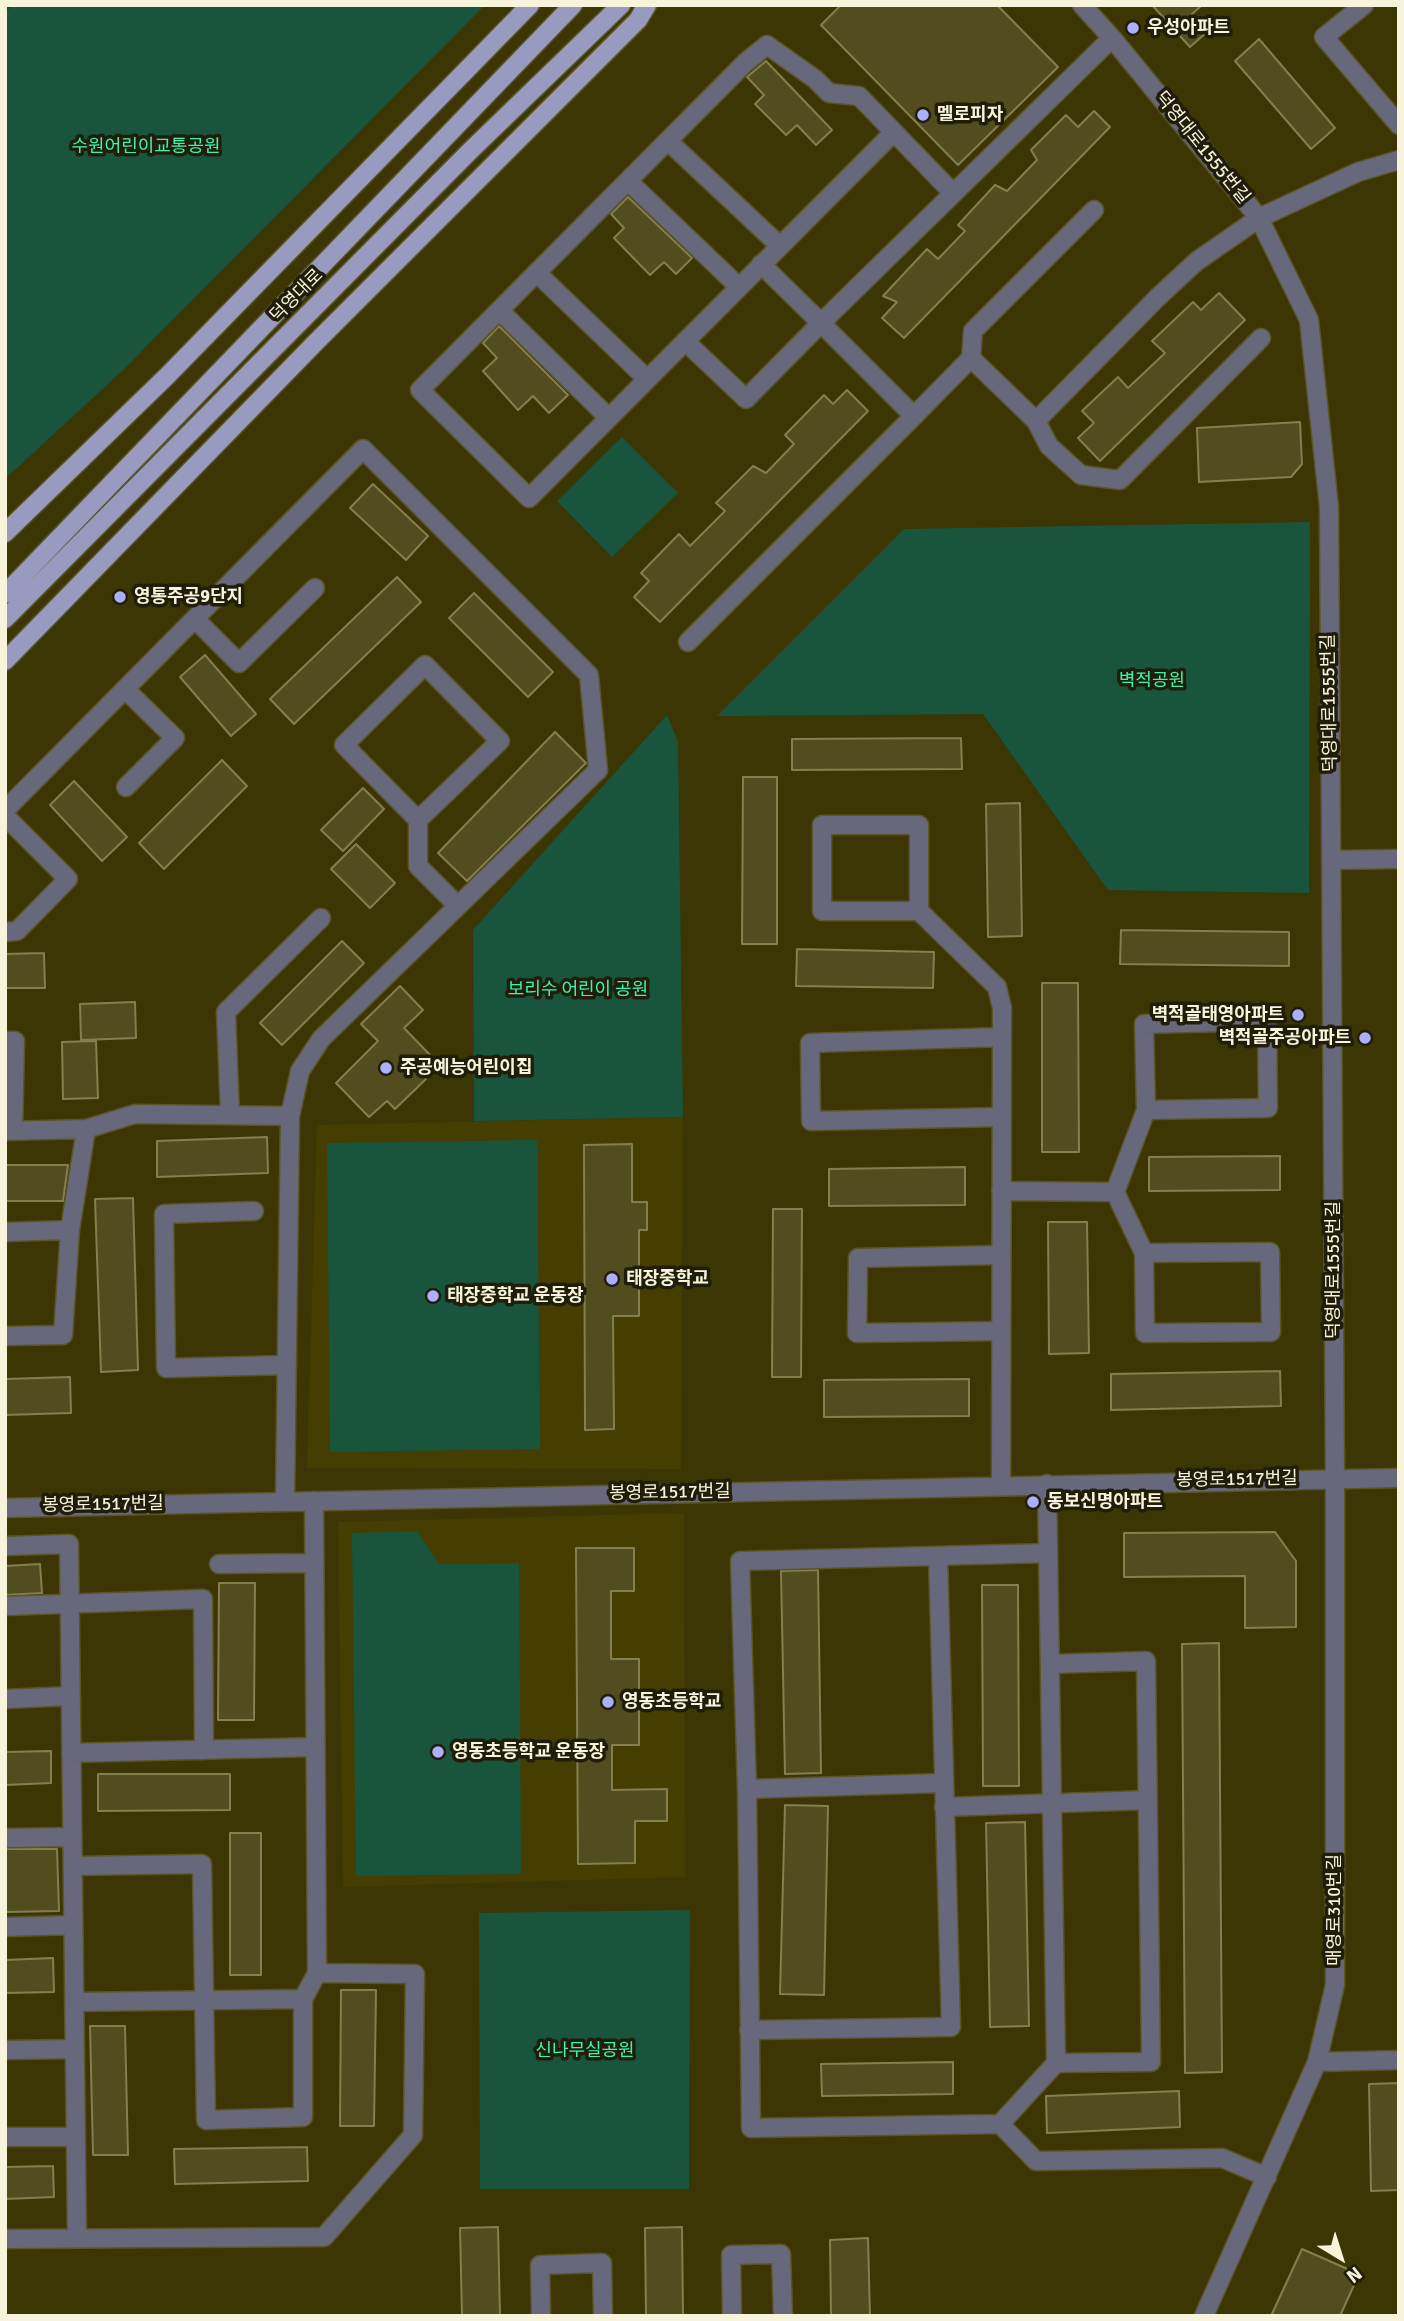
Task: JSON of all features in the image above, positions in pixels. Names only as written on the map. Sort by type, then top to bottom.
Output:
[{"type":"main road","points":[[5,533],[166,377],[530,5]]},
{"type":"main road","name":"덕영대로","points":[[5,594],[573,5]]},
{"type":"main road","name":"덕영대로","points":[[5,620],[471,150],[621,5]]},
{"type":"main road","points":[[5,661],[316,342],[638,20],[647,5]]},
{"type":"street","points":[[1364,5],[1324,37],[1399,125]]},
{"type":"street","name":"덕영대로1555번길","points":[[1092,9],[1112,38],[1259,218],[1309,320],[1329,507],[1335,1478]]},
{"type":"street","points":[[685,341],[746,399],[1112,38]]},
{"type":"street","points":[[894,132],[529,498],[420,390],[746,62],[767,45],[815,79],[829,93],[859,96],[894,132],[953,193]]},
{"type":"street","points":[[668,141],[780,246]]},
{"type":"street","points":[[1036,421],[1197,261],[1259,218],[1358,172],[1399,160]]},
{"type":"street","points":[[628,181],[738,286]]},
{"type":"street","points":[[688,642],[971,358],[973,331],[1094,210]]},
{"type":"street","points":[[761,264],[914,415]]},
{"type":"street","points":[[537,273],[647,379]]},
{"type":"street","points":[[500,312],[609,418]]},
{"type":"street","points":[[971,358],[1036,421],[1049,446],[1081,475],[1120,480],[1261,338]]},
{"type":"street","points":[[5,810],[363,449],[589,675],[598,770],[321,1040],[300,1071],[290,1116],[285,1501]]},
{"type":"street","points":[[195,619],[239,663],[315,588]]},
{"type":"street","points":[[418,820],[500,741],[425,665],[344,745],[418,820],[418,866],[458,906]]},
{"type":"street","points":[[125,689],[175,738],[127,787]]},
{"type":"street","points":[[5,817],[68,879],[17,931],[5,932]]},
{"type":"street","points":[[919,911],[919,825],[822,825],[822,911],[919,911],[997,987],[1002,1008],[1001,1485]]},
{"type":"street","points":[[1332,860],[1399,859]]},
{"type":"street","points":[[230,1115],[226,1012],[321,918]]},
{"type":"street","points":[[1144,1253],[1270,1252],[1271,1332],[1144,1334],[1144,1253],[1115,1192],[1146,1110],[1144,1024],[1267,1021],[1268,1108],[1146,1110]]},
{"type":"street","points":[[1001,1117],[811,1121],[810,1043],[1002,1037]]},
{"type":"street","points":[[5,1041],[15,1041],[9,1092],[9,1131],[86,1129],[135,1114],[290,1116]]},
{"type":"street","points":[[5,1336],[63,1335],[70,1230],[86,1129]]},
{"type":"street","points":[[1001,1191],[1115,1192]]},
{"type":"street","points":[[254,1211],[164,1214],[166,1368],[287,1366]]},
{"type":"street","points":[[5,1232],[70,1230]]},
{"type":"street","points":[[1001,1255],[858,1258],[858,1333],[1001,1331]]},
{"type":"street","name":"매영로310번길","points":[[1204,2316],[1317,2062],[1335,1985],[1335,1478]]},
{"type":"street","name":"봉영로1517번길","points":[[5,1508],[1399,1478]]},
{"type":"street","points":[[1000,2124],[1056,2063],[1047,1484]]},
{"type":"street","points":[[73,1866],[202,1864],[206,2120],[303,2117],[303,1999],[317,1973],[314,1501]]},
{"type":"street","points":[[5,1546],[69,1544],[77,2238]]},
{"type":"street","points":[[1048,1553],[740,1562],[747,1789],[751,2127],[1000,2124],[1036,2161],[1222,2158],[1267,2177]]},
{"type":"street","points":[[749,2030],[951,2027],[937,1556]]},
{"type":"street","points":[[219,1564],[314,1563]]},
{"type":"street","points":[[5,1606],[203,1599],[204,1750]]},
{"type":"street","points":[[1050,1664],[1146,1661],[1152,2062],[1056,2063]]},
{"type":"street","points":[[5,1699],[71,1696]]},
{"type":"street","points":[[71,1753],[314,1747]]},
{"type":"street","points":[[747,1789],[943,1783]]},
{"type":"street","points":[[944,1807],[1148,1800]]},
{"type":"street","points":[[5,1839],[72,1837]]},
{"type":"street","points":[[5,1927],[73,1926]]},
{"type":"street","points":[[5,2239],[324,2237],[413,2135],[415,1974],[317,1973]]},
{"type":"street","points":[[74,2002],[303,1999]]},
{"type":"street","points":[[5,2050],[75,2049]]},
{"type":"street","points":[[1317,2062],[1399,2060]]},
{"type":"street","points":[[5,2137],[76,2137]]},
{"type":"street","points":[[733,2316],[731,2255],[781,2254],[783,2316]]},
{"type":"street","points":[[541,2316],[540,2265],[602,2263],[603,2316]]},
{"type":"shaded area","points":[[683,1117],[681,1469],[307,1468],[317,1125]]},
{"type":"shaded area","points":[[684,1513],[685,1877],[343,1887],[338,1522]]},
{"type":"green space","name":"수원어린이교통공원","points":[[13,5],[485,5],[122,371],[5,479],[5,12]]},
{"type":"green space","points":[[622,437],[678,493],[612,557],[557,501]]},
{"type":"green space","name":"벽적공원","points":[[1310,522],[1309,893],[1108,890],[983,714],[717,716],[904,529]]},
{"type":"green space","name":"보리수 어린이 공원","points":[[667,715],[678,742],[683,1117],[474,1121],[473,930]]},
{"type":"green space","name":"태장중학교 운동장","points":[[537,1140],[540,1449],[330,1452],[327,1143]]},
{"type":"green space","name":"영동초등학교 운동장","points":[[417,1531],[439,1564],[519,1563],[521,1874],[356,1876],[352,1533]]},
{"type":"green space","name":"신나무실공원","points":[[690,1910],[689,2189],[480,2189],[479,1913]]},
{"type":"building","points":[[841,5],[997,5],[1058,67],[958,165],[821,25]]},
{"type":"building","points":[[1152,5],[1202,5],[1191,15],[1207,32],[1190,47]]},
{"type":"building","points":[[1259,39],[1335,128],[1311,149],[1235,61]]},
{"type":"building","points":[[766,61],[832,130],[816,145],[797,125],[786,135],[755,104],[764,95],[747,77]]},
{"type":"building","points":[[1094,111],[1110,127],[904,338],[882,318],[897,302],[883,296],[927,249],[938,259],[965,231],[958,225],[995,185],[1007,191],[1037,160],[1031,150],[1066,115],[1078,127]]},
{"type":"building","points":[[628,197],[692,258],[676,274],[664,262],[650,275],[614,238],[624,228],[611,214]]},
{"type":"building","points":[[1219,293],[1245,320],[1100,461],[1078,438],[1094,423],[1082,411],[1118,377],[1128,388],[1165,353],[1152,341],[1193,302],[1201,310]]},
{"type":"building","points":[[499,326],[568,395],[549,413],[533,396],[518,410],[483,371],[497,358],[483,343]]},
{"type":"building","points":[[847,390],[868,411],[660,622],[634,597],[649,581],[641,573],[679,534],[690,546],[725,511],[716,503],[753,466],[766,473],[794,444],[785,435],[824,395],[833,404]]},
{"type":"building","points":[[1300,422],[1302,464],[1291,477],[1199,482],[1197,428]]},
{"type":"building","points":[[373,484],[428,536],[406,560],[350,508]]},
{"type":"building","points":[[397,577],[421,602],[294,724],[270,699]]},
{"type":"building","points":[[474,593],[553,672],[528,697],[449,618]]},
{"type":"building","points":[[205,655],[256,714],[231,736],[180,677]]},
{"type":"building","points":[[555,732],[586,763],[467,881],[438,853]]},
{"type":"building","points":[[961,738],[962,769],[792,770],[792,739]]},
{"type":"building","points":[[222,760],[247,786],[164,869],[139,843]]},
{"type":"building","points":[[743,777],[777,777],[777,944],[742,944]]},
{"type":"building","points":[[74,781],[127,837],[102,861],[50,805]]},
{"type":"building","points":[[363,788],[384,809],[343,851],[321,830]]},
{"type":"building","points":[[1020,803],[1022,936],[988,937],[986,804]]},
{"type":"building","points":[[356,844],[395,883],[370,908],[331,869]]},
{"type":"building","points":[[1121,930],[1289,932],[1289,966],[1120,964]]},
{"type":"building","points":[[342,941],[364,963],[282,1045],[260,1023]]},
{"type":"building","points":[[797,949],[934,952],[933,988],[796,986]]},
{"type":"building","points":[[44,953],[45,988],[5,988],[5,954]]},
{"type":"building","points":[[1042,983],[1078,983],[1079,1152],[1042,1152]]},
{"type":"building","points":[[400,986],[423,1010],[404,1028],[433,1058],[419,1072],[426,1079],[395,1109],[387,1101],[369,1117],[336,1083],[378,1041],[361,1024]]},
{"type":"building","points":[[135,1002],[136,1038],[81,1040],[80,1004]]},
{"type":"building","points":[[96,1041],[98,1098],[63,1099],[62,1042]]},
{"type":"building","points":[[267,1137],[268,1173],[157,1177],[157,1141]]},
{"type":"building","name":"태장중학교","points":[[632,1144],[632,1202],[647,1202],[647,1230],[639,1230],[639,1316],[613,1316],[614,1429],[585,1430],[584,1145]]},
{"type":"building","points":[[1280,1156],[1280,1190],[1149,1191],[1149,1157]]},
{"type":"building","points":[[5,1165],[68,1165],[63,1201],[5,1201]]},
{"type":"building","points":[[965,1167],[965,1205],[829,1206],[829,1169]]},
{"type":"building","points":[[133,1198],[138,1370],[101,1372],[95,1199]]},
{"type":"building","points":[[773,1209],[802,1209],[801,1377],[772,1377]]},
{"type":"building","points":[[1048,1222],[1087,1222],[1089,1353],[1049,1354]]},
{"type":"building","points":[[1280,1371],[1281,1406],[1111,1410],[1111,1374]]},
{"type":"building","points":[[70,1377],[71,1413],[5,1415],[5,1379]]},
{"type":"building","points":[[969,1379],[969,1416],[824,1417],[824,1380]]},
{"type":"building","points":[[1275,1532],[1296,1561],[1296,1627],[1245,1628],[1245,1576],[1124,1577],[1124,1533]]},
{"type":"building","name":"영동초등학교","points":[[576,1548],[634,1548],[634,1591],[611,1591],[611,1659],[639,1659],[639,1745],[612,1745],[612,1790],[667,1789],[667,1821],[635,1821],[635,1863],[578,1864]]},
{"type":"building","points":[[40,1564],[42,1593],[5,1595],[5,1566]]},
{"type":"building","points":[[818,1570],[821,1773],[785,1774],[781,1571]]},
{"type":"building","points":[[219,1583],[255,1583],[254,1720],[218,1720]]},
{"type":"building","points":[[982,1585],[1018,1585],[1019,1786],[983,1786]]},
{"type":"building","points":[[1219,1643],[1222,2072],[1185,2073],[1182,1644]]},
{"type":"building","points":[[51,1751],[51,1783],[5,1785],[5,1752]]},
{"type":"building","points":[[98,1774],[230,1774],[230,1810],[98,1811]]},
{"type":"building","points":[[785,1805],[828,1806],[824,1995],[780,1994]]},
{"type":"building","points":[[1025,1822],[1029,2026],[990,2027],[986,1823]]},
{"type":"building","points":[[230,1833],[261,1833],[261,1975],[230,1975]]},
{"type":"building","points":[[5,1849],[57,1849],[59,1911],[5,1912]]},
{"type":"building","points":[[53,1958],[54,1992],[5,1993],[5,1960]]},
{"type":"building","points":[[341,1990],[376,1990],[374,2126],[340,2126]]},
{"type":"building","points":[[90,2026],[125,2026],[128,2155],[93,2155]]},
{"type":"building","points":[[953,2062],[953,2094],[822,2096],[821,2064]]},
{"type":"building","points":[[1399,2083],[1399,2190],[1371,2191],[1369,2084]]},
{"type":"building","points":[[1179,2091],[1180,2127],[1047,2133],[1046,2096]]},
{"type":"building","points":[[307,2147],[308,2181],[175,2184],[174,2149]]},
{"type":"building","points":[[53,2166],[54,2197],[5,2199],[5,2167]]},
{"type":"building","points":[[498,2227],[500,2316],[462,2316],[460,2228]]},
{"type":"building","points":[[682,2227],[683,2316],[646,2316],[645,2228]]},
{"type":"building","points":[[868,2238],[870,2316],[831,2316],[830,2240]]},
{"type":"building","points":[[1302,2249],[1359,2274],[1340,2316],[1271,2316]]},
{"type":"place","name":"우성아파트","points":[[1133,28]]},
{"type":"place","name":"멜로피자","points":[[923,115]]},
{"type":"place","name":"영통주공9단지","points":[[120,597]]},
{"type":"place","name":"벽적골태영아파트","points":[[1298,1015]]},
{"type":"place","name":"벽적골주공아파트","points":[[1365,1038]]},
{"type":"place","name":"주공예능어린이집","points":[[386,1068]]},
{"type":"place","name":"태장중학교","points":[[612,1279]]},
{"type":"place","name":"태장중학교 운동장","points":[[433,1296]]},
{"type":"place","name":"동보신명아파트","points":[[1033,1502]]},
{"type":"place","name":"영동초등학교","points":[[608,1702]]},
{"type":"place","name":"영동초등학교 운동장","points":[[438,1752]]}]
